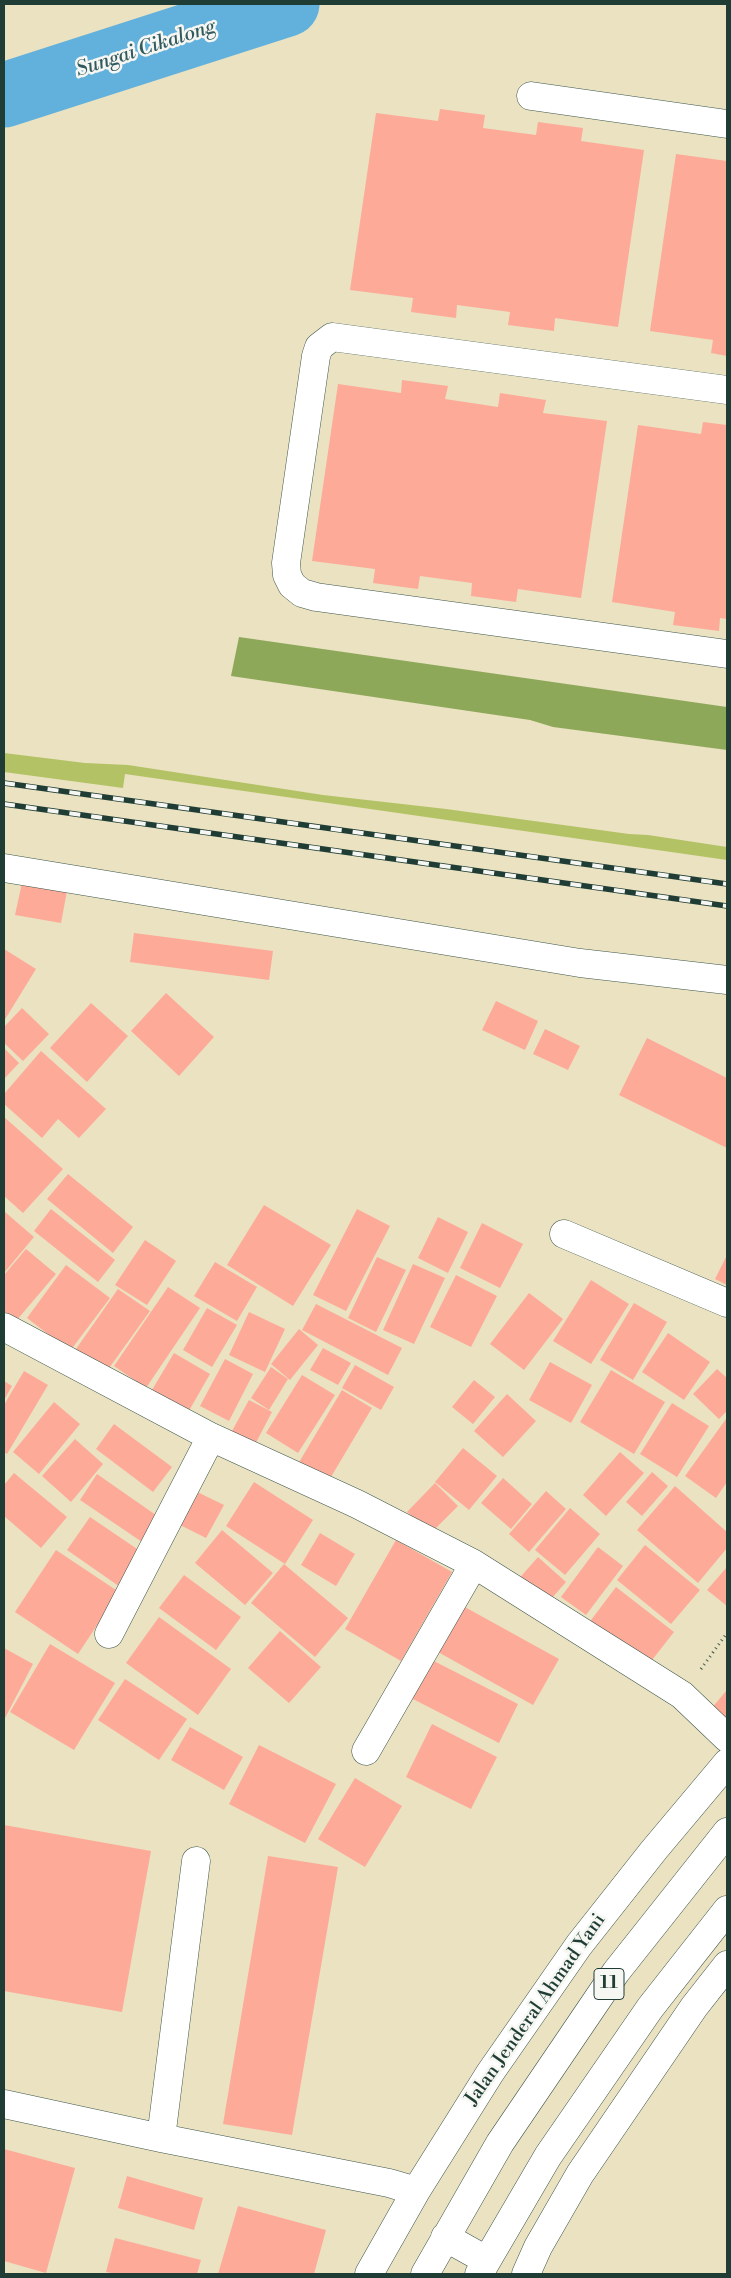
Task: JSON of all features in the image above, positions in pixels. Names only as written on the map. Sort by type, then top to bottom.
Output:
[{"type":"main road","points":[[531,96],[727,124]]},
{"type":"main road","points":[[727,390],[332,337],[319,348],[316,356],[286,563],[287,575],[292,585],[302,593],[316,597],[727,654]]},
{"type":"main road","points":[[4,868],[580,963],[727,980]]},
{"type":"main road","points":[[564,1234],[727,1303]]},
{"type":"main road","points":[[4,1326],[211,1437],[358,1504],[474,1564],[682,1695],[727,1738]]},
{"type":"main road","points":[[109,1634],[211,1437]]},
{"type":"main road","points":[[366,1751],[474,1564]]},
{"type":"main road","name":"Jalan Jenderal Ahmad Yani","points":[[369,2274],[416,2191],[490,2072],[579,1945],[654,1850],[727,1763]]},
{"type":"main road","name":"11","points":[[425,2274],[500,2143],[616,1972],[727,1832]]},
{"type":"main road","points":[[161,2138],[196,1861]]},
{"type":"main road","name":"11","points":[[482,2267],[565,2132],[650,2008],[727,1910]]},
{"type":"main road","points":[[526,2274],[538,2247],[580,2174],[694,2007],[727,1965]]},
{"type":"main road","points":[[4,2104],[161,2138],[388,2183],[416,2191]]},
{"type":"main road","points":[[445,2237],[482,2267]]},
{"type":"path","points":[[682,1695],[727,1633]]},
{"type":"green space","points":[[239,637],[727,707],[727,750],[553,727],[530,720],[231,676]]},
{"type":"green space","points":[[4,753],[85,763],[128,765],[323,795],[648,835],[727,847],[727,860],[125,774],[123,788],[4,772]]},
{"type":"building","points":[[440,109],[485,115],[483,128],[536,135],[538,122],[583,128],[581,141],[644,150],[618,327],[555,318],[554,331],[508,325],[510,312],[457,305],[456,318],[411,312],[413,298],[350,290],[376,113],[438,121]]},
{"type":"building","points":[[676,154],[727,161],[727,356],[711,353],[713,340],[650,331]]},
{"type":"building","points":[[402,380],[448,386],[445,399],[498,407],[500,393],[546,400],[543,413],[607,421],[581,598],[518,589],[516,602],[471,596],[472,583],[420,576],[418,589],[373,583],[375,569],[312,561],[338,384],[401,393]]},
{"type":"building","points":[[703,422],[727,425],[727,619],[720,618],[719,631],[673,625],[675,612],[612,602],[638,425],[701,434]]},
{"type":"building","points":[[22,883],[67,891],[61,923],[15,915]]},
{"type":"building","points":[[134,933],[273,951],[269,980],[130,962]]},
{"type":"building","points":[[4,949],[36,969],[4,1021]]},
{"type":"building","points":[[166,993],[214,1037],[179,1076],[131,1031]]},
{"type":"building","points":[[496,1001],[538,1021],[525,1050],[482,1030]]},
{"type":"building","points":[[91,1003],[128,1036],[87,1082],[50,1048]]},
{"type":"building","points":[[22,1008],[49,1034],[23,1061],[4,1043],[4,1027]]},
{"type":"building","points":[[545,1029],[580,1046],[568,1070],[533,1054]]},
{"type":"building","points":[[647,1038],[727,1078],[727,1148],[619,1095]]},
{"type":"building","points":[[4,1048],[19,1063],[4,1079]]},
{"type":"building","points":[[41,1051],[106,1109],[79,1138],[58,1119],[42,1138],[4,1104],[4,1094]]},
{"type":"building","points":[[4,1117],[63,1169],[23,1213],[4,1196]]},
{"type":"building","points":[[68,1174],[133,1227],[113,1253],[47,1199]]},
{"type":"building","points":[[264,1205],[331,1245],[293,1306],[227,1265]]},
{"type":"building","points":[[51,1209],[115,1260],[98,1282],[34,1231]]},
{"type":"building","points":[[357,1209],[390,1226],[346,1311],[313,1295]]},
{"type":"building","points":[[5,1212],[34,1237],[4,1273],[4,1214]]},
{"type":"building","points":[[438,1217],[468,1232],[448,1273],[418,1258]]},
{"type":"building","points":[[482,1223],[523,1244],[500,1288],[460,1268]]},
{"type":"building","points":[[145,1240],[176,1261],[147,1305],[115,1285]]},
{"type":"building","points":[[26,1249],[56,1274],[16,1321],[4,1311],[4,1275]]},
{"type":"building","points":[[727,1255],[727,1285],[715,1279]]},
{"type":"building","points":[[377,1257],[406,1270],[376,1332],[348,1318]]},
{"type":"building","points":[[215,1262],[257,1287],[237,1321],[194,1296]]},
{"type":"building","points":[[413,1264],[445,1278],[414,1344],[383,1330]]},
{"type":"building","points":[[66,1265],[110,1298],[70,1351],[27,1318]]},
{"type":"building","points":[[456,1275],[497,1296],[471,1347],[430,1327]]},
{"type":"building","points":[[591,1280],[629,1304],[591,1364],[553,1341]]},
{"type":"building","points":[[168,1287],[200,1308],[146,1388],[114,1366]]},
{"type":"building","points":[[118,1289],[150,1311],[107,1371],[76,1349]]},
{"type":"building","points":[[529,1293],[563,1319],[524,1370],[490,1344]]},
{"type":"building","points":[[634,1303],[667,1322],[633,1380],[600,1360]]},
{"type":"building","points":[[316,1304],[402,1348],[388,1375],[302,1330]]},
{"type":"building","points":[[207,1308],[237,1325],[212,1367],[183,1350]]},
{"type":"building","points":[[249,1312],[285,1329],[265,1372],[229,1355]]},
{"type":"building","points":[[299,1329],[318,1345],[290,1380],[271,1364]]},
{"type":"building","points":[[668,1333],[710,1362],[684,1400],[642,1372]]},
{"type":"building","points":[[323,1348],[351,1363],[338,1385],[310,1370]]},
{"type":"building","points":[[174,1353],[210,1374],[186,1416],[149,1395]]},
{"type":"building","points":[[225,1359],[253,1374],[229,1421],[200,1406]]},
{"type":"building","points":[[550,1362],[592,1385],[571,1423],[529,1400]]},
{"type":"building","points":[[355,1365],[394,1387],[381,1410],[342,1388]]},
{"type":"building","points":[[271,1367],[288,1379],[269,1410],[251,1398]]},
{"type":"building","points":[[717,1369],[727,1378],[727,1411],[719,1419],[693,1394]]},
{"type":"building","points":[[611,1370],[665,1402],[634,1454],[580,1422]]},
{"type":"building","points":[[24,1371],[48,1385],[7,1454],[4,1452],[4,1405]]},
{"type":"building","points":[[302,1375],[335,1395],[298,1453],[266,1433]]},
{"type":"building","points":[[474,1380],[495,1397],[473,1424],[452,1407]]},
{"type":"building","points":[[4,1381],[12,1386],[4,1400]]},
{"type":"building","points":[[342,1390],[372,1408],[325,1487],[295,1469]]},
{"type":"building","points":[[507,1394],[536,1421],[503,1457],[474,1431]]},
{"type":"building","points":[[249,1400],[272,1412],[250,1454],[226,1442]]},
{"type":"building","points":[[54,1402],[80,1424],[39,1474],[13,1452]]},
{"type":"building","points":[[672,1403],[709,1426],[677,1477],[640,1454]]},
{"type":"building","points":[[726,1419],[727,1482],[716,1498],[685,1476]]},
{"type":"building","points":[[114,1424],[172,1467],[153,1492],[96,1449]]},
{"type":"building","points":[[75,1439],[103,1464],[71,1502],[42,1476]]},
{"type":"building","points":[[463,1448],[497,1476],[469,1510],[435,1482]]},
{"type":"building","points":[[620,1452],[644,1473],[606,1516],[583,1495]]},
{"type":"building","points":[[652,1472],[668,1486],[642,1516],[626,1502]]},
{"type":"building","points":[[14,1473],[67,1517],[41,1548],[4,1516],[4,1485]]},
{"type":"building","points":[[97,1474],[163,1520],[145,1544],[80,1500]]},
{"type":"building","points":[[503,1478],[532,1504],[511,1529],[481,1503]]},
{"type":"building","points":[[254,1482],[313,1520],[285,1564],[226,1526]]},
{"type":"building","points":[[435,1483],[458,1506],[430,1534],[407,1512]]},
{"type":"building","points":[[675,1486],[727,1532],[727,1548],[698,1583],[637,1530]]},
{"type":"building","points":[[191,1489],[224,1505],[206,1538],[174,1522]]},
{"type":"building","points":[[546,1491],[566,1509],[529,1552],[509,1534]]},
{"type":"building","points":[[570,1508],[600,1534],[565,1575],[535,1550]]},
{"type":"building","points":[[90,1517],[146,1555],[123,1589],[67,1550]]},
{"type":"building","points":[[222,1530],[273,1573],[245,1605],[195,1563]]},
{"type":"building","points":[[320,1533],[355,1554],[336,1586],[301,1565]]},
{"type":"building","points":[[396,1540],[452,1572],[401,1661],[345,1629]]},
{"type":"building","points":[[645,1545],[700,1590],[671,1624],[617,1580]]},
{"type":"building","points":[[598,1547],[623,1566],[586,1615],[561,1597]]},
{"type":"building","points":[[56,1550],[119,1592],[78,1654],[15,1612]]},
{"type":"building","points":[[538,1557],[566,1582],[545,1606],[516,1582]]},
{"type":"building","points":[[284,1564],[348,1618],[315,1657],[251,1603]]},
{"type":"building","points":[[727,1567],[727,1606],[707,1590]]},
{"type":"building","points":[[184,1575],[241,1617],[216,1650],[159,1608]]},
{"type":"building","points":[[616,1587],[674,1632],[645,1669],[588,1624]]},
{"type":"building","points":[[463,1606],[559,1659],[533,1705],[438,1652]]},
{"type":"building","points":[[159,1617],[231,1669],[198,1715],[126,1663]]},
{"type":"building","points":[[280,1631],[321,1667],[289,1703],[248,1668]]},
{"type":"building","points":[[50,1644],[115,1683],[74,1750],[10,1712]]},
{"type":"building","points":[[4,1648],[33,1664],[4,1720]]},
{"type":"building","points":[[428,1658],[518,1704],[499,1743],[409,1697]]},
{"type":"building","points":[[125,1679],[187,1719],[159,1760],[98,1720]]},
{"type":"building","points":[[727,1690],[727,1735],[705,1716]]},
{"type":"building","points":[[432,1724],[497,1757],[471,1809],[406,1777]]},
{"type":"building","points":[[190,1727],[243,1757],[224,1790],[171,1760]]},
{"type":"building","points":[[259,1745],[336,1784],[305,1843],[229,1804]]},
{"type":"building","points":[[355,1778],[402,1806],[365,1867],[318,1839]]},
{"type":"building","points":[[4,1825],[151,1851],[122,2012],[4,1991]]},
{"type":"building","points":[[268,1856],[338,1867],[292,2135],[223,2124]]},
{"type":"building","points":[[4,2149],[75,2168],[46,2273],[4,2261]]},
{"type":"building","points":[[127,2176],[203,2198],[194,2230],[118,2208]]},
{"type":"building","points":[[238,2206],[326,2230],[314,2274],[218,2274]]},
{"type":"building","points":[[115,2238],[201,2260],[197,2274],[117,2274],[106,2272]]},
{"type":"waterway","name":"Sungai Cikalong","points":[[4,95],[287,4]]},
{"type":"railway","points":[[4,783],[727,884]]},
{"type":"railway","points":[[4,804],[727,906]]}]
